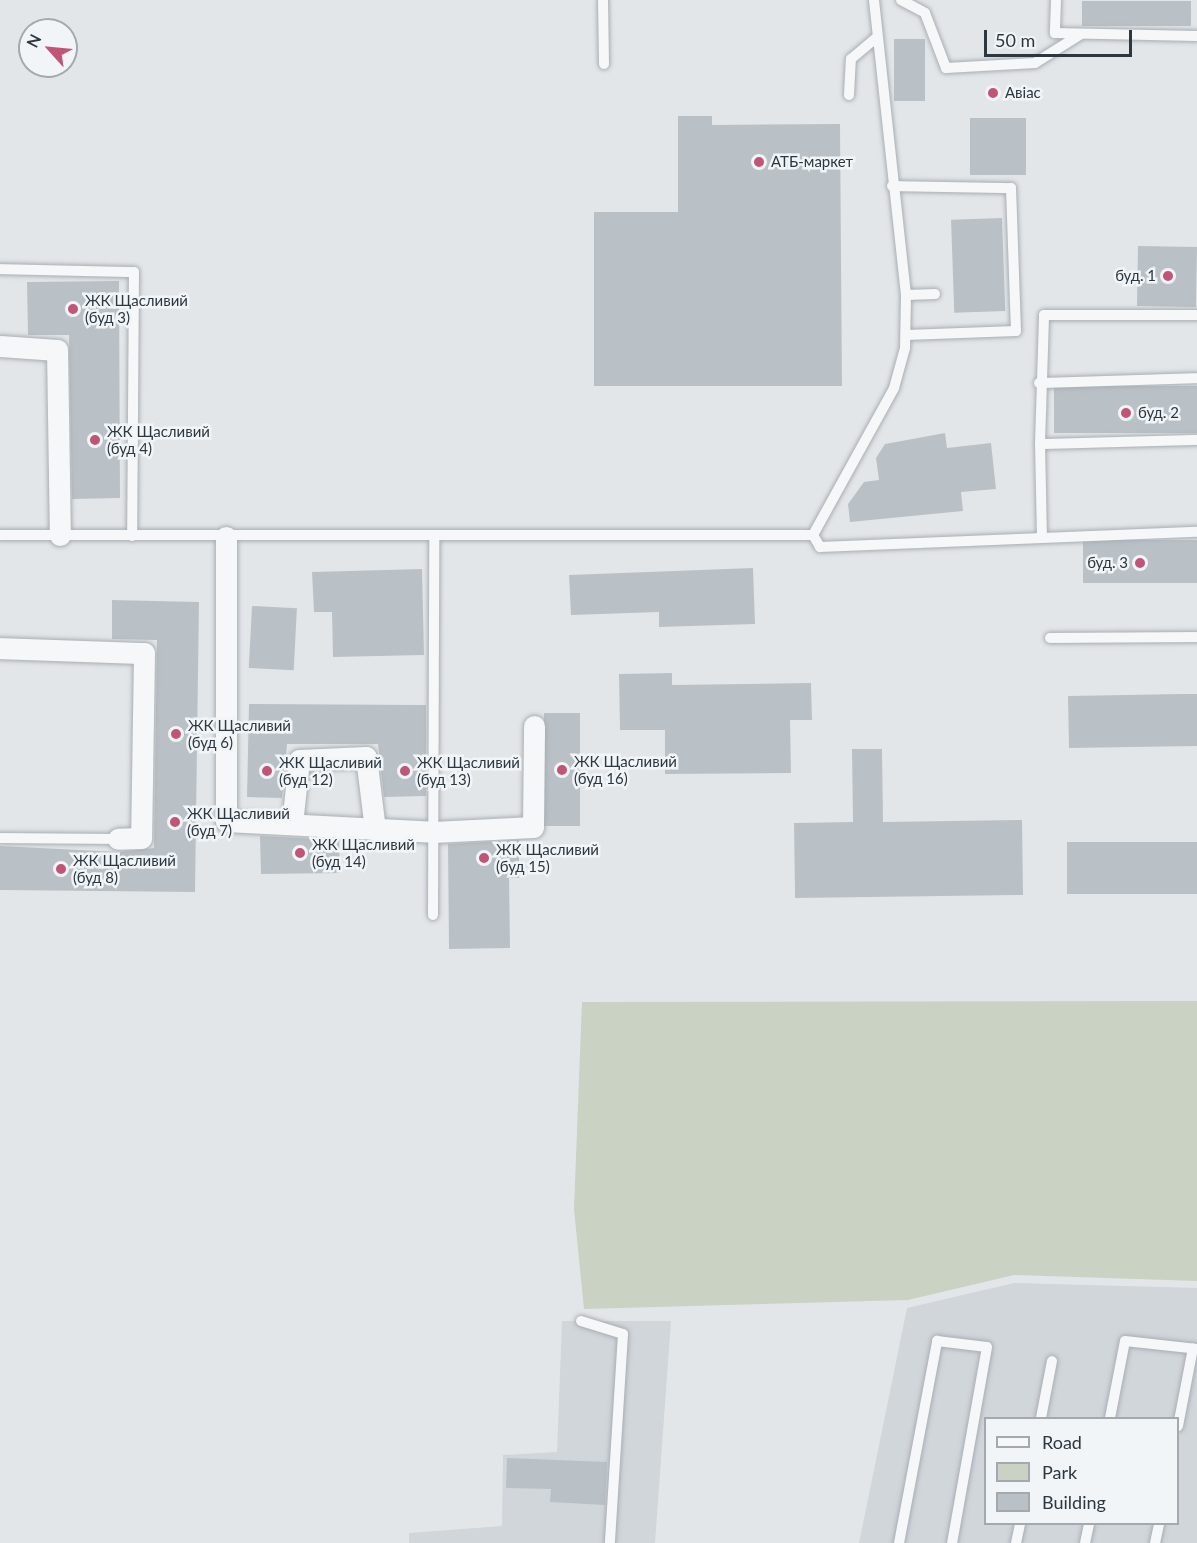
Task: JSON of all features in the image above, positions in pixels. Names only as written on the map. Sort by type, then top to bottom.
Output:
[{"type":"street","points":[[0,346],[57,350],[60,535]]},
{"type":"street","points":[[226,537],[226,821],[433,832],[533,827],[534,726]]},
{"type":"street","points":[[0,648],[144,653],[141,838],[117,839]]},
{"type":"street","points":[[292,824],[299,759],[366,757],[375,829]]},
{"type":"lane","points":[[603,0],[604,64]]},
{"type":"lane","points":[[813,535],[894,388],[906,335],[906,295],[873,0]]},
{"type":"lane","points":[[901,0],[925,13],[946,68],[1035,63],[1081,34]]},
{"type":"lane","points":[[1056,0],[1055,33],[1197,36]]},
{"type":"lane","points":[[849,95],[851,59],[876,38]]},
{"type":"lane","points":[[892,186],[1011,188],[1016,331],[906,335]]},
{"type":"lane","points":[[0,269],[134,272],[132,536]]},
{"type":"lane","points":[[906,295],[935,294]]},
{"type":"lane","points":[[1042,538],[1039,383],[1044,315],[1197,315]]},
{"type":"lane","points":[[1039,383],[1197,378]]},
{"type":"lane","points":[[1040,444],[1197,440]]},
{"type":"lane","points":[[813,535],[820,547],[1197,532]]},
{"type":"lane","points":[[0,535],[435,537],[813,535]]},
{"type":"lane","points":[[433,915],[435,537]]},
{"type":"lane","points":[[1050,638],[1197,637]]},
{"type":"lane","points":[[0,838],[117,839]]},
{"type":"lane","points":[[581,1321],[623,1334],[610,1543]]},
{"type":"lane","points":[[899,1543],[937,1341],[987,1347],[952,1543]]},
{"type":"lane","points":[[1110,1417],[1125,1341],[1195,1348],[1179,1421]]},
{"type":"lane","points":[[1041,1417],[1052,1361]]},
{"type":"lane","points":[[1016,1543],[1020,1525]]},
{"type":"lane","points":[[1085,1543],[1089,1525]]},
{"type":"lane","points":[[1155,1543],[1158,1525]]},
{"type":"shaded area","points":[[1014,1283],[1197,1288],[1197,1543],[859,1543],[907,1308]]},
{"type":"shaded area","points":[[562,1321],[671,1321],[655,1543],[409,1543],[409,1533],[502,1526],[503,1455],[557,1452]]},
{"type":"green space","points":[[1197,1001],[1197,1281],[1014,1275],[908,1300],[584,1309],[574,1209],[582,1002]]},
{"type":"building","points":[[1082,1],[1191,1],[1191,26],[1082,26]]},
{"type":"building","points":[[894,39],[925,39],[925,101],[894,101]]},
{"type":"building","points":[[678,116],[712,116],[712,125],[840,124],[842,386],[594,386],[594,212],[678,212]]},
{"type":"building","points":[[970,118],[1026,118],[1026,175],[970,175]]},
{"type":"building","points":[[1002,218],[1005,311],[954,313],[951,220]]},
{"type":"building","name":"буд. 1","points":[[1138,246],[1197,247],[1196,307],[1137,306]]},
{"type":"building","points":[[119,281],[120,498],[72,499],[69,335],[28,335],[27,282]]},
{"type":"building","name":"буд. 2","points":[[1054,386],[1197,386],[1197,433],[1054,433]]},
{"type":"building","points":[[945,433],[947,448],[991,443],[996,489],[961,492],[963,511],[850,522],[848,504],[864,482],[879,480],[876,458],[885,444]]},
{"type":"building","name":"буд. 3","points":[[1083,540],[1197,540],[1197,583],[1083,583]]},
{"type":"building","points":[[753,568],[755,624],[659,627],[659,612],[571,615],[569,575]]},
{"type":"building","points":[[422,569],[424,655],[333,657],[332,612],[314,612],[312,572]]},
{"type":"building","points":[[112,600],[199,602],[195,892],[0,890],[0,846],[119,852],[154,848],[157,640],[112,639]]},
{"type":"building","points":[[252,606],[297,608],[294,670],[249,668]]},
{"type":"building","points":[[672,673],[672,685],[811,683],[812,720],[790,720],[791,773],[665,774],[665,730],[620,730],[619,674]]},
{"type":"building","points":[[1197,694],[1197,746],[1069,748],[1068,696]]},
{"type":"building","points":[[249,704],[426,705],[426,796],[384,797],[378,744],[287,744],[282,798],[247,797]]},
{"type":"building","name":"ЖК Щасливий (буд 16)","points":[[544,713],[580,713],[580,826],[544,826]]},
{"type":"building","points":[[852,749],[882,749],[883,822],[1022,820],[1023,895],[795,898],[794,823],[853,822]]},
{"type":"building","name":"ЖК Щасливий (буд 14)","points":[[260,836],[339,840],[340,873],[261,874]]},
{"type":"building","points":[[519,840],[519,878],[509,878],[510,948],[449,949],[448,844]]},
{"type":"building","points":[[1067,842],[1197,842],[1197,894],[1067,894]]},
{"type":"building","points":[[507,1458],[607,1462],[605,1505],[550,1502],[551,1489],[506,1488]]},
{"type":"place","name":"Авіас","points":[[993,93]]},
{"type":"place","name":"АТБ-маркет","points":[[759,162]]},
{"type":"place","name":"буд. 1","points":[[1168,276]]},
{"type":"place","name":"ЖК Щасливий (буд 3)","points":[[73,309]]},
{"type":"place","name":"буд. 2","points":[[1126,413]]},
{"type":"place","name":"ЖК Щасливий (буд 4)","points":[[95,440]]},
{"type":"place","name":"буд. 3","points":[[1140,563]]},
{"type":"place","name":"ЖК Щасливий (буд 6)","points":[[176,734]]},
{"type":"place","name":"ЖК Щасливий (буд 16)","points":[[562,770]]},
{"type":"place","name":"ЖК Щасливий (буд 12)","points":[[267,771]]},
{"type":"place","name":"ЖК Щасливий (буд 13)","points":[[405,771]]},
{"type":"place","name":"ЖК Щасливий (буд 7)","points":[[175,822]]},
{"type":"place","name":"ЖК Щасливий (буд 14)","points":[[300,853]]},
{"type":"place","name":"ЖК Щасливий (буд 15)","points":[[484,858]]},
{"type":"place","name":"ЖК Щасливий (буд 8)","points":[[61,869]]}]
